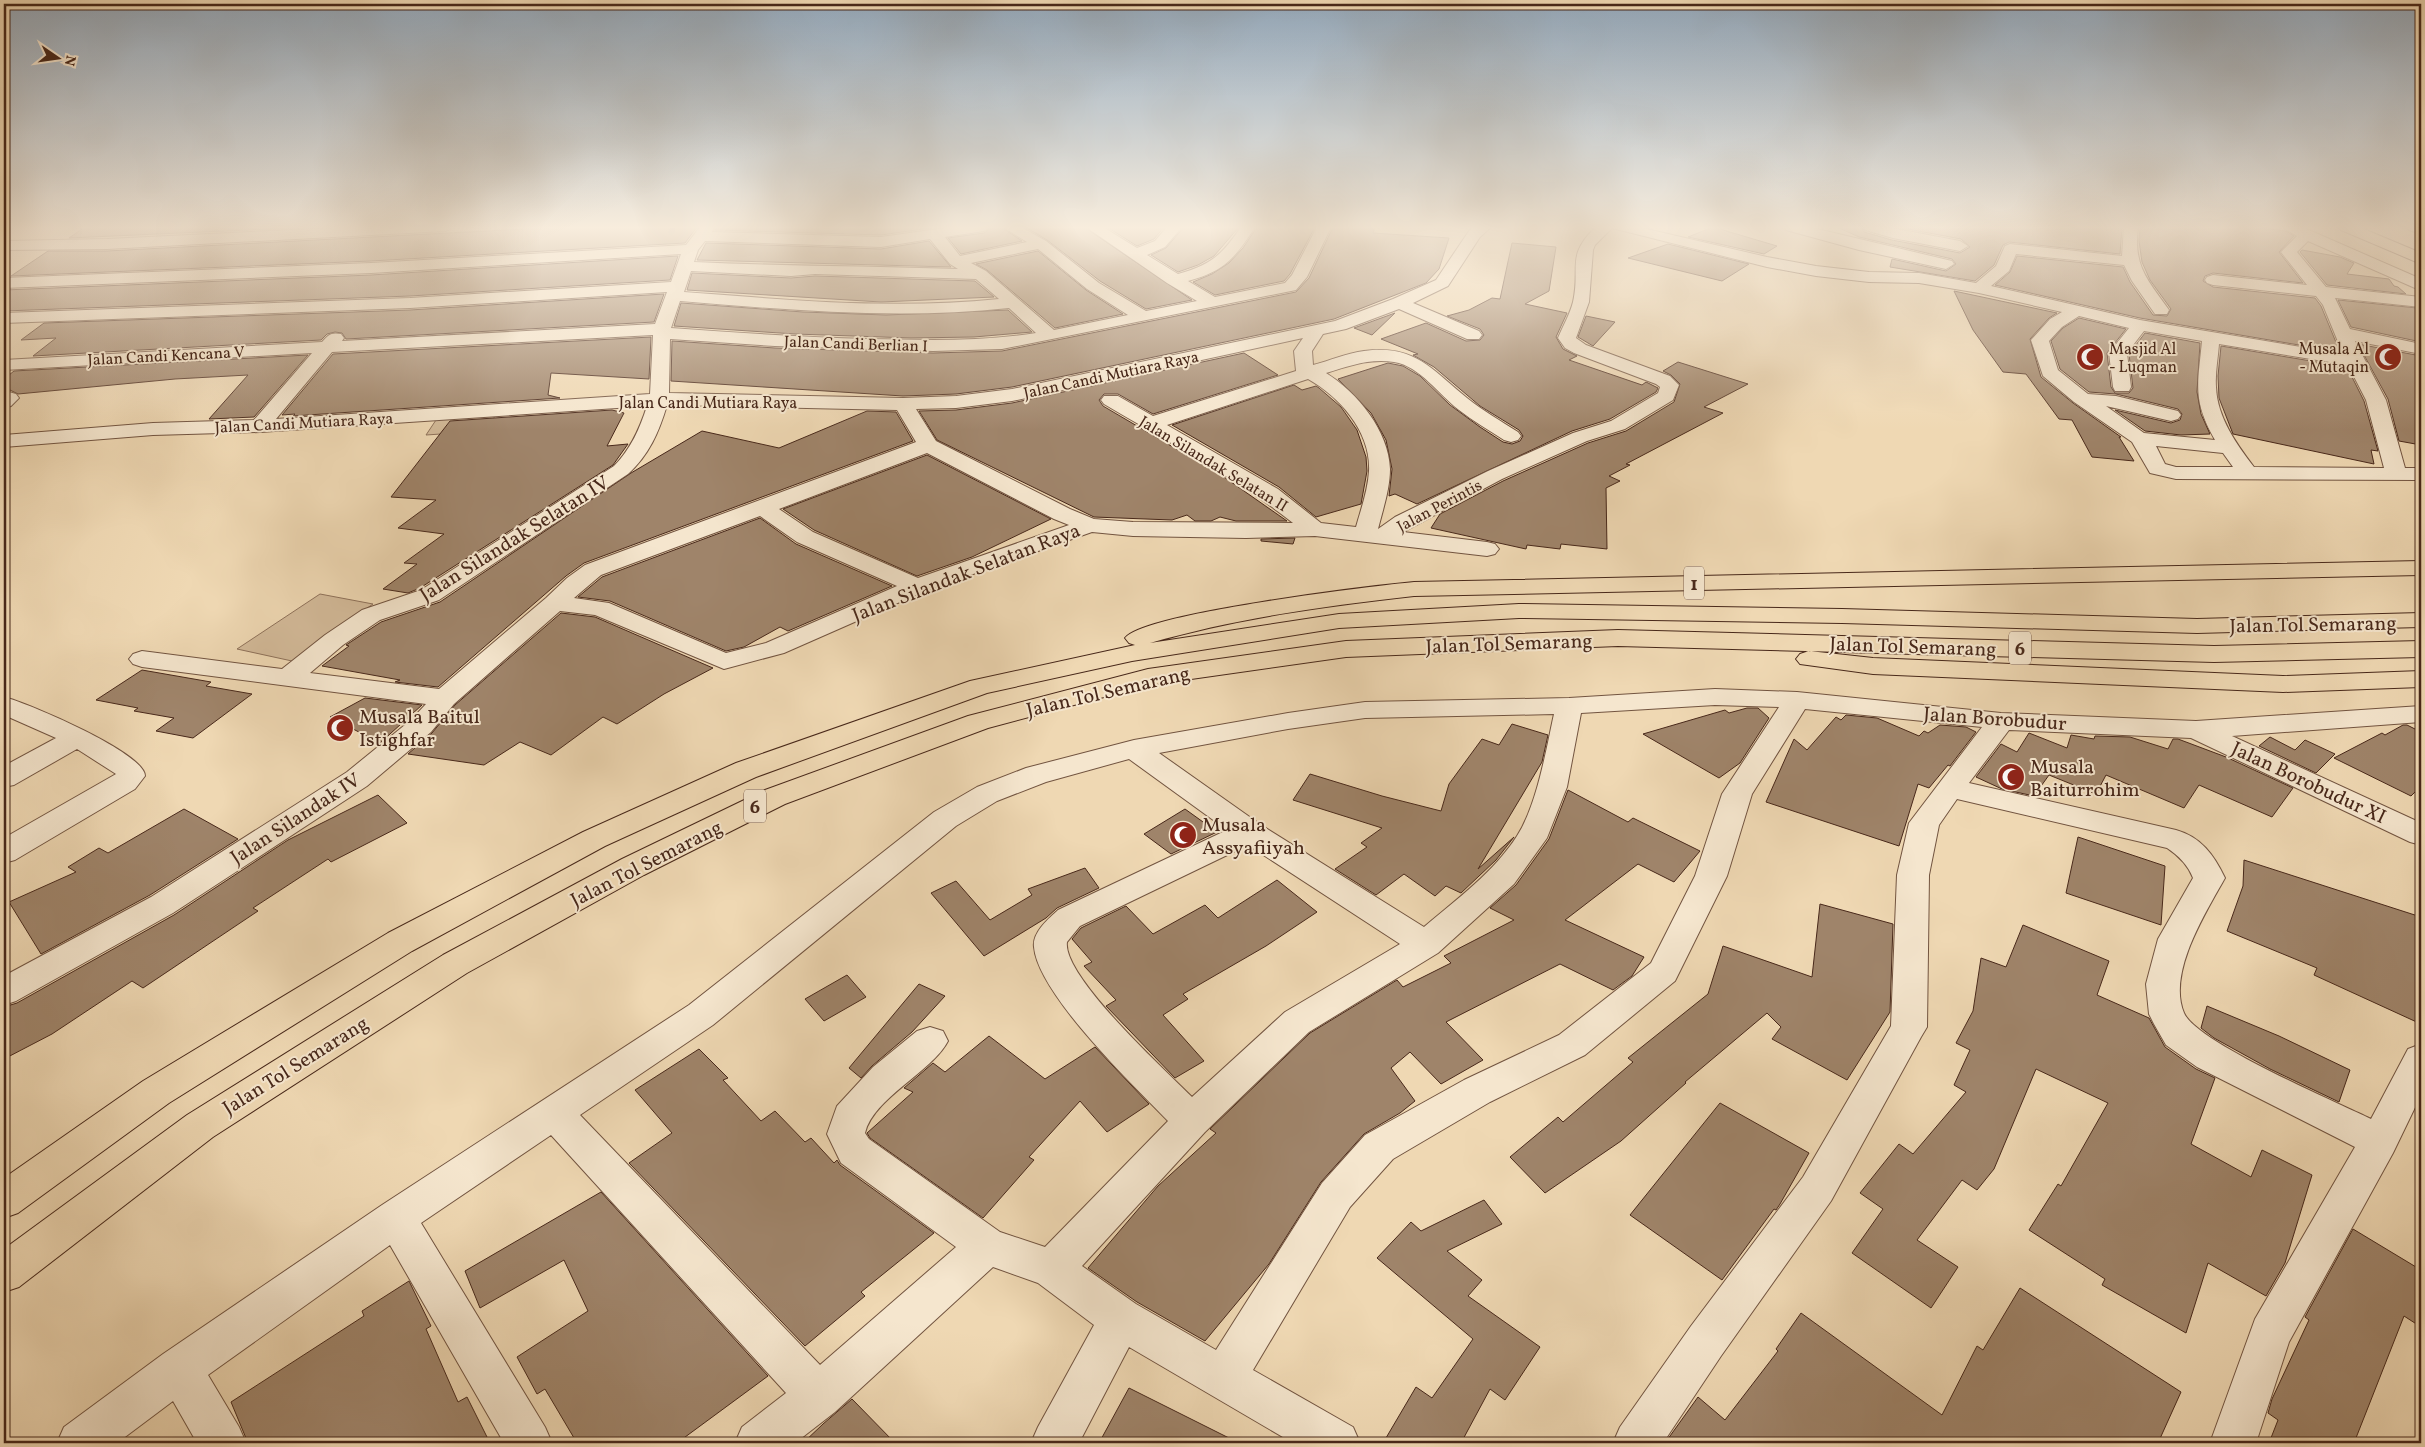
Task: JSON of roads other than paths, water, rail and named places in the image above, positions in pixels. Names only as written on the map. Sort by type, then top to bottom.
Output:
[{"type":"highway","name":"1","points":[[979,687],[1167,629],[1297,601],[1414,589],[2421,568]]},
{"type":"highway","name":"Jalan Tol Semarang","points":[[4,1200],[156,1092],[400,942],[594,839],[746,770],[979,687],[1132,653],[1339,621],[1519,611],[1832,616],[2197,626],[2421,620]]},
{"type":"highway","name":"Jalan Tol Semarang","points":[[4,1273],[200,1126],[455,964],[633,867],[775,796],[978,722],[1148,677],[1346,649],[1618,638],[2214,654],[2421,649]]},
{"type":"highway","points":[[1618,638],[1883,666],[2283,684],[2421,679]]},
{"type":"street","points":[[4,316],[34,295]]},
{"type":"street","points":[[332,306],[344,295]]},
{"type":"street","points":[[410,303],[418,295]]},
{"type":"street","points":[[4,316],[372,305],[615,295]]},
{"type":"street","points":[[656,410],[662,331],[675,295]]},
{"type":"street","points":[[706,295],[869,308],[972,308],[1010,303]]},
{"type":"street","points":[[1001,295],[1050,336]]},
{"type":"street","points":[[1107,295],[1142,316]]},
{"type":"street","points":[[1198,295],[1212,303]]},
{"type":"street","name":"Jalan Candi Berlian I","points":[[335,345],[662,331],[775,341],[933,346],[1002,344],[1253,295]]},
{"type":"street","name":"Jalan Candi Mutiara Raya","points":[[4,441],[154,429],[656,410],[956,402],[1012,395],[1340,325],[1417,295]]},
{"type":"street","name":"Jalan Perintis","points":[[1375,535],[1495,475],[1580,437],[1618,424],[1666,396],[1670,386],[1663,380],[1571,344],[1567,338],[1581,302],[1582,295]]},
{"type":"street","points":[[2006,295],[2140,326],[2355,361]]},
{"type":"street","points":[[2149,295],[2161,310]]},
{"type":"street","points":[[2323,295],[2331,304],[2355,361],[2376,400],[2396,474]]},
{"type":"street","points":[[2352,295],[2421,302]]},
{"type":"street","points":[[1399,303],[1473,334]]},
{"type":"street","points":[[268,425],[335,345],[372,305]]},
{"type":"street","points":[[2075,311],[2056,323],[2040,340],[2050,372],[2081,398],[2139,438],[2146,446],[2157,469],[2176,473],[2421,474]]},
{"type":"street","points":[[2122,387],[2118,353],[2140,326]]},
{"type":"street","points":[[1317,330],[1303,350],[1304,369],[1332,385],[1352,403],[1376,448],[1379,460],[1379,475],[1375,535]]},
{"type":"street","points":[[2343,333],[2421,349]]},
{"type":"street","points":[[2211,337],[2206,376],[2207,396],[2231,448],[2248,474]]},
{"type":"street","name":"Jalan Candi Kencana V","points":[[4,365],[335,345]]},
{"type":"street","points":[[1150,424],[1237,394],[1364,356],[1384,354],[1401,357],[1419,366],[1459,402],[1511,436]]},
{"type":"street","points":[[2081,398],[2116,402],[2171,414]]},
{"type":"street","name":"Jalan Silandak Selatan II","points":[[1111,400],[1270,494],[1315,529]]},
{"type":"street","points":[[903,404],[928,445],[1062,514],[1090,525]]},
{"type":"street","name":"Jalan Silandak Selatan IV","points":[[287,678],[334,640],[371,615],[430,595],[621,470],[636,457],[656,410]]},
{"type":"street","points":[[2139,438],[2231,448]]},
{"type":"street","name":"Jalan Silandak IV","points":[[4,992],[162,905],[357,778],[421,726],[445,698],[555,603],[575,583],[593,570],[928,445]]},
{"type":"street","points":[[763,508],[805,537],[917,586]]},
{"type":"street","name":"Jalan Silandak Selatan Raya","points":[[555,603],[600,608],[724,661],[775,648],[917,586],[1090,525],[1133,529],[1246,531],[1315,529],[1487,549]]},
{"type":"street","points":[[142,659],[445,698]]},
{"type":"street","name":"Jalan Borobudur","points":[[80,1443],[179,1369],[396,1218],[701,1015],[945,819],[987,794],[1036,775],[1134,749],[1288,721],[1366,710],[1569,706],[1715,697],[1797,700],[2000,721],[2196,730],[2421,714]]},
{"type":"street","points":[[1224,1378],[1336,1195],[1379,1147],[1477,1091],[1572,1045],[1662,972],[1711,876],[1737,794],[1797,700]]},
{"type":"street","points":[[4,705],[78,737],[131,771],[131,776],[125,782],[4,852]]},
{"type":"street","points":[[1052,1270],[1192,1121],[1297,1022],[1426,944],[1503,876],[1532,838],[1552,787],[1569,706]]},
{"type":"street","points":[[1636,1443],[1706,1342],[1817,1189],[1909,1027],[1913,875],[1924,823],[2000,721]]},
{"type":"street","name":"Jalan Borobudur XI","points":[[2196,730],[2421,835]]},
{"type":"street","points":[[4,778],[78,737]]},
{"type":"street","points":[[1134,749],[1250,832],[1426,944]]},
{"type":"street","points":[[1949,788],[2176,840],[2188,846],[2198,858],[2209,878],[2175,939],[2163,984],[2166,1014],[2179,1035],[2210,1057],[2379,1141]]},
{"type":"street","points":[[1192,1121],[1088,1013],[1055,965],[1050,947],[1054,934],[1069,918],[1250,832]]},
{"type":"street","points":[[930,1041],[886,1078],[850,1117],[846,1134],[855,1151],[988,1246],[1052,1270],[1121,1319],[1337,1443]]},
{"type":"street","points":[[2233,1443],[2270,1334],[2379,1141],[2421,1059]]},
{"type":"street","points":[[554,1113],[819,1396]]},
{"type":"street","points":[[396,1218],[529,1443]]},
{"type":"street","points":[[758,1443],[819,1396],[988,1246]]},
{"type":"street","points":[[1054,1443],[1121,1319]]},
{"type":"street","points":[[179,1369],[223,1443]]},
{"type":"place","name":"Masjid Al - Luqman","points":[[2090,357]]},
{"type":"place","name":"Musala Al - Mutaqin","points":[[2388,357]]},
{"type":"place","name":"Musala Baitul Istighfar","points":[[340,728]]},
{"type":"place","name":"Musala Baiturrohim","points":[[2011,777]]},
{"type":"place","name":"Musala Assyafiiyah","points":[[1183,835]]}]
